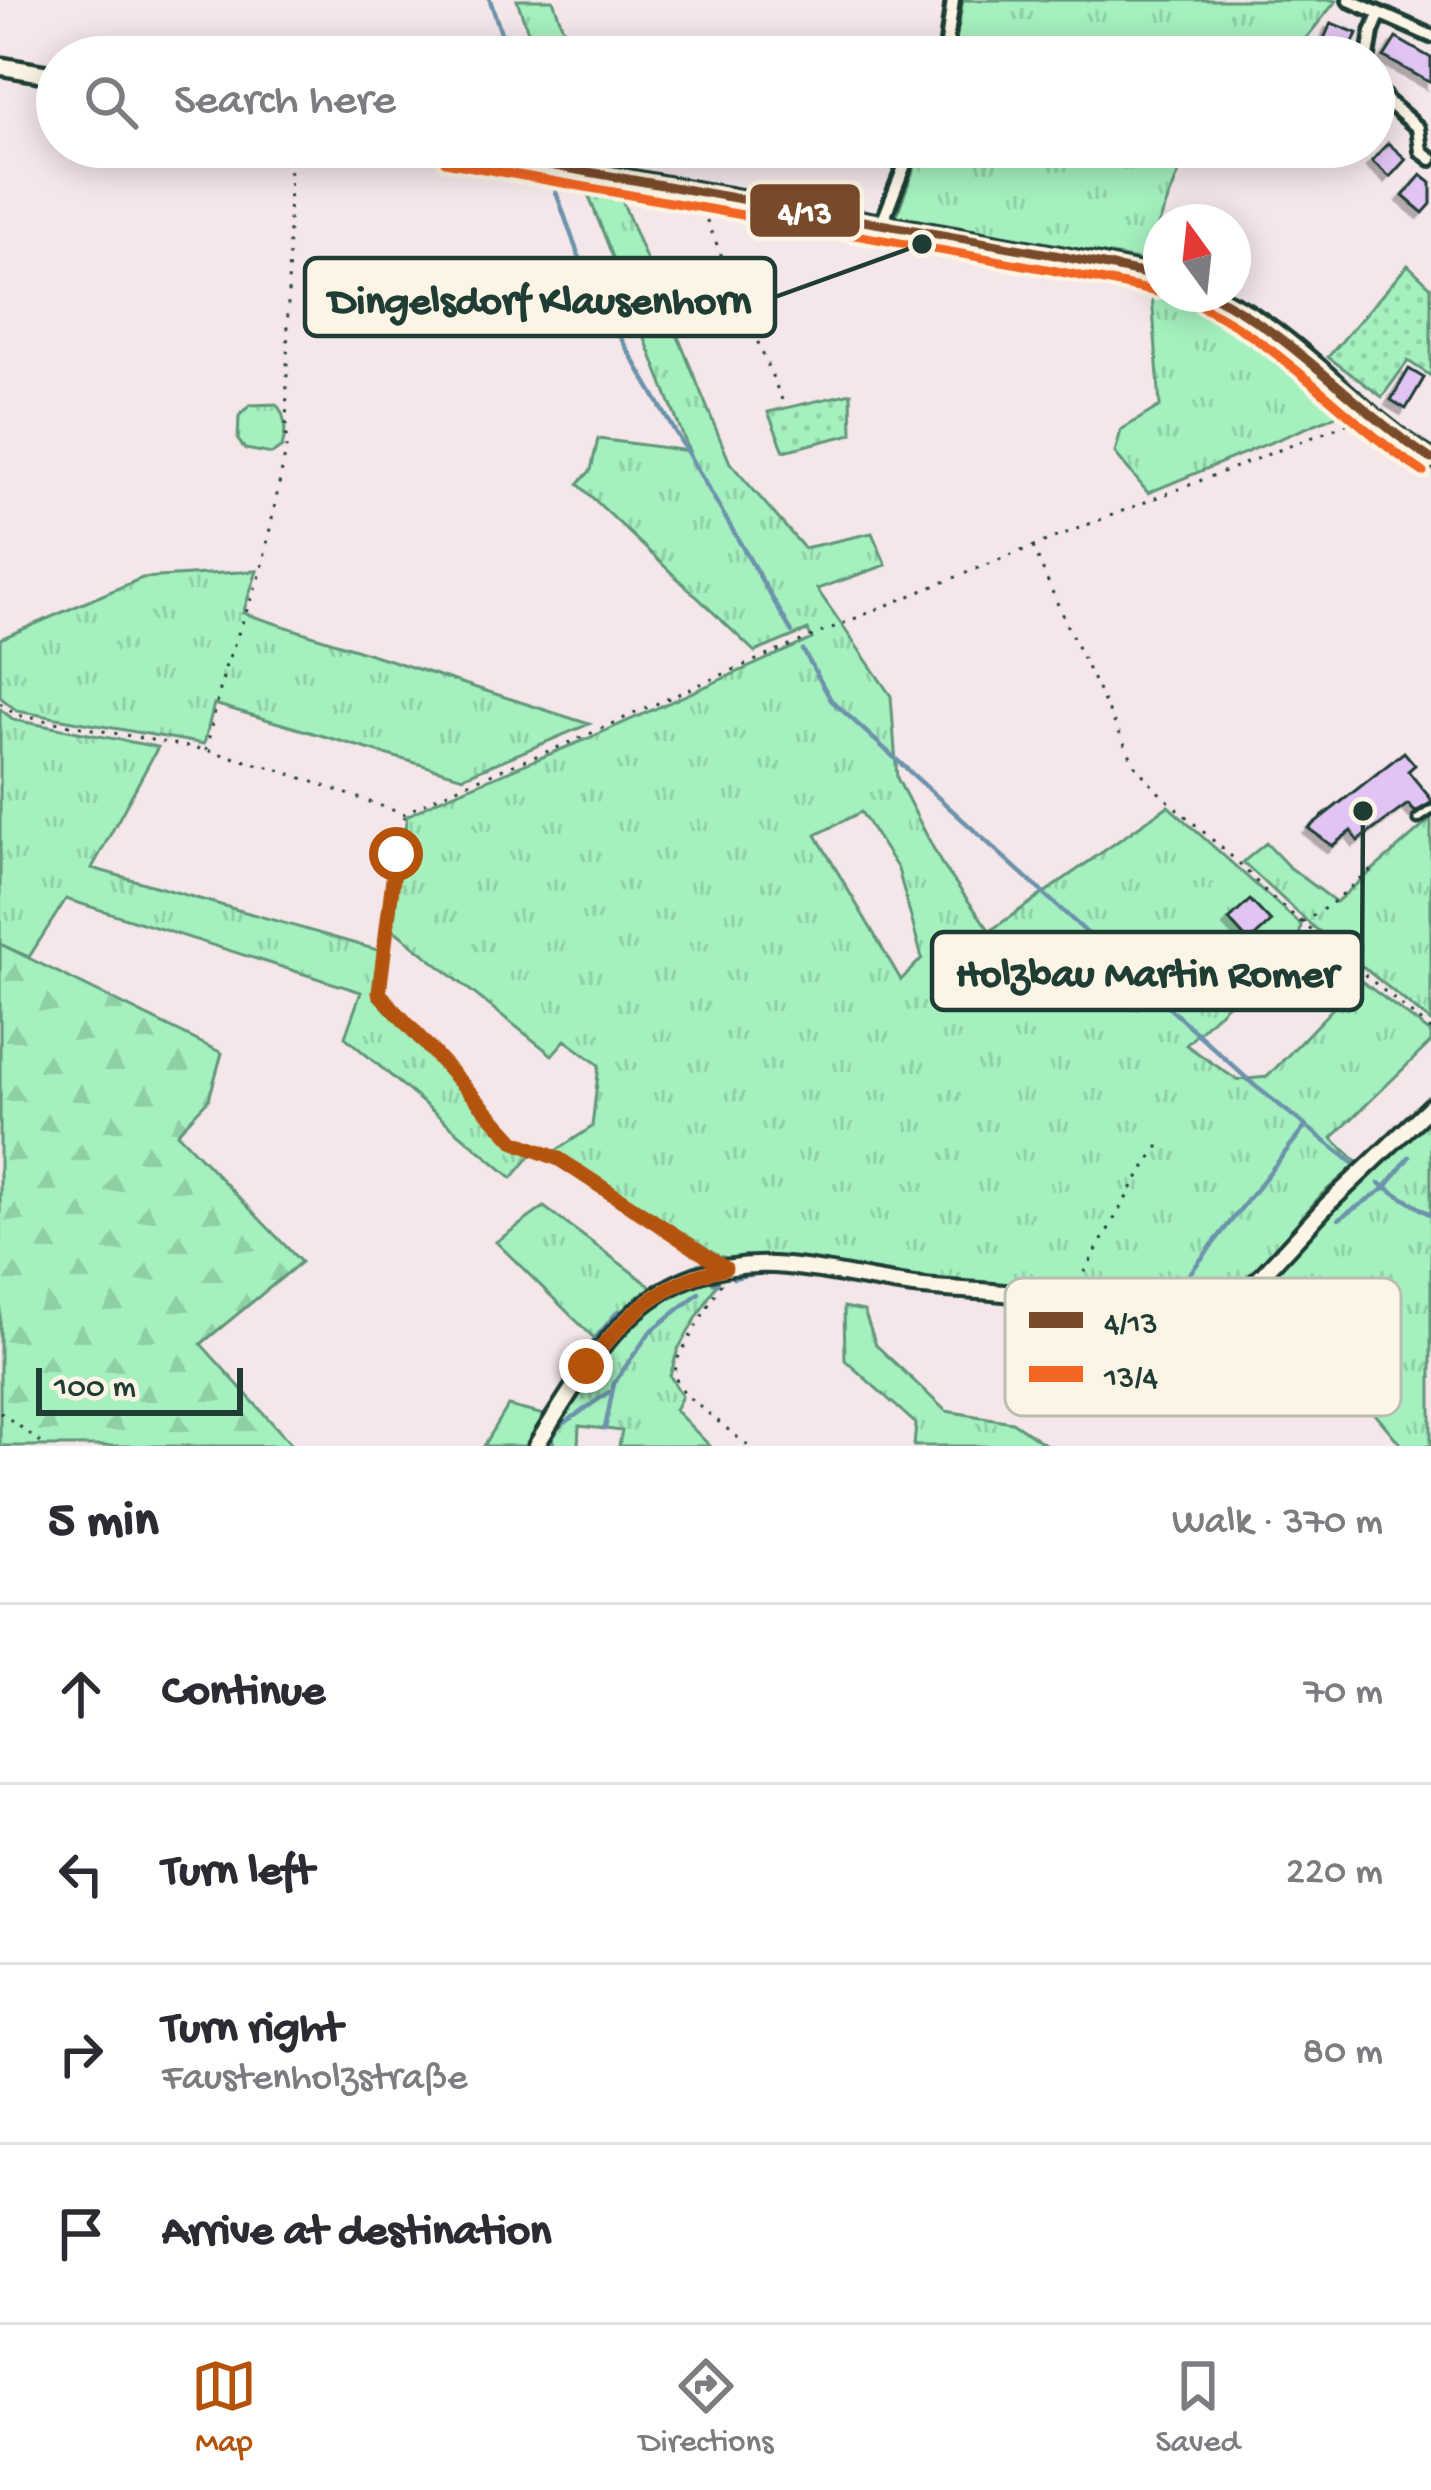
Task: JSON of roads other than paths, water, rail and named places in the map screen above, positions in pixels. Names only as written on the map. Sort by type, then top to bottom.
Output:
[{"type":"main road","points":[[0,66],[36,72]]},
{"type":"main road","points":[[565,168],[1143,274]]},
{"type":"main road","points":[[1245,312],[1312,362],[1369,415],[1431,459]]},
{"type":"street","points":[[948,36],[953,0]]},
{"type":"street","points":[[1349,0],[1431,36]]},
{"type":"street","points":[[1371,36],[1379,15]]},
{"type":"street","points":[[1395,108],[1418,128],[1421,151],[1431,159]]},
{"type":"street","points":[[882,223],[904,168]]},
{"type":"street","points":[[1259,1278],[1328,1204],[1431,1106]]},
{"type":"street","points":[[536,1446],[586,1366],[618,1328],[648,1299],[694,1275],[777,1265],[1005,1294]]},
{"type":"lane","points":[[1418,819],[1431,810]]},
{"type":"waterway","points":[[490,0],[502,36]]},
{"type":"waterway","points":[[551,178],[588,282],[792,632]]},
{"type":"waterway","points":[[803,650],[831,700],[1254,1085],[1359,1168]]},
{"type":"waterway","points":[[1186,1278],[1306,1126]]},
{"type":"waterway","points":[[1339,1219],[1385,1188],[1409,1157]]},
{"type":"waterway","points":[[1379,1183],[1431,1215]]},
{"type":"waterway","points":[[632,1303],[699,1264]]},
{"type":"waterway","points":[[733,1278],[775,1273],[846,1281]]},
{"type":"waterway","points":[[713,1283],[717,1282]]},
{"type":"waterway","points":[[605,1429],[614,1383],[650,1332],[699,1293]]},
{"type":"waterway","points":[[569,1382],[618,1311]]},
{"type":"waterway","points":[[544,1420],[563,1391]]},
{"type":"waterway","points":[[559,1427],[609,1392]]},
{"type":"waterway","points":[[526,1446],[541,1424]]},
{"type":"waterway","points":[[547,1446],[556,1432]]},
{"type":"place","name":"Dingelsdorf Klausenhorn","points":[[922,244]]},
{"type":"place","name":"Holzbau Martin Romer","points":[[1363,811]]}]
